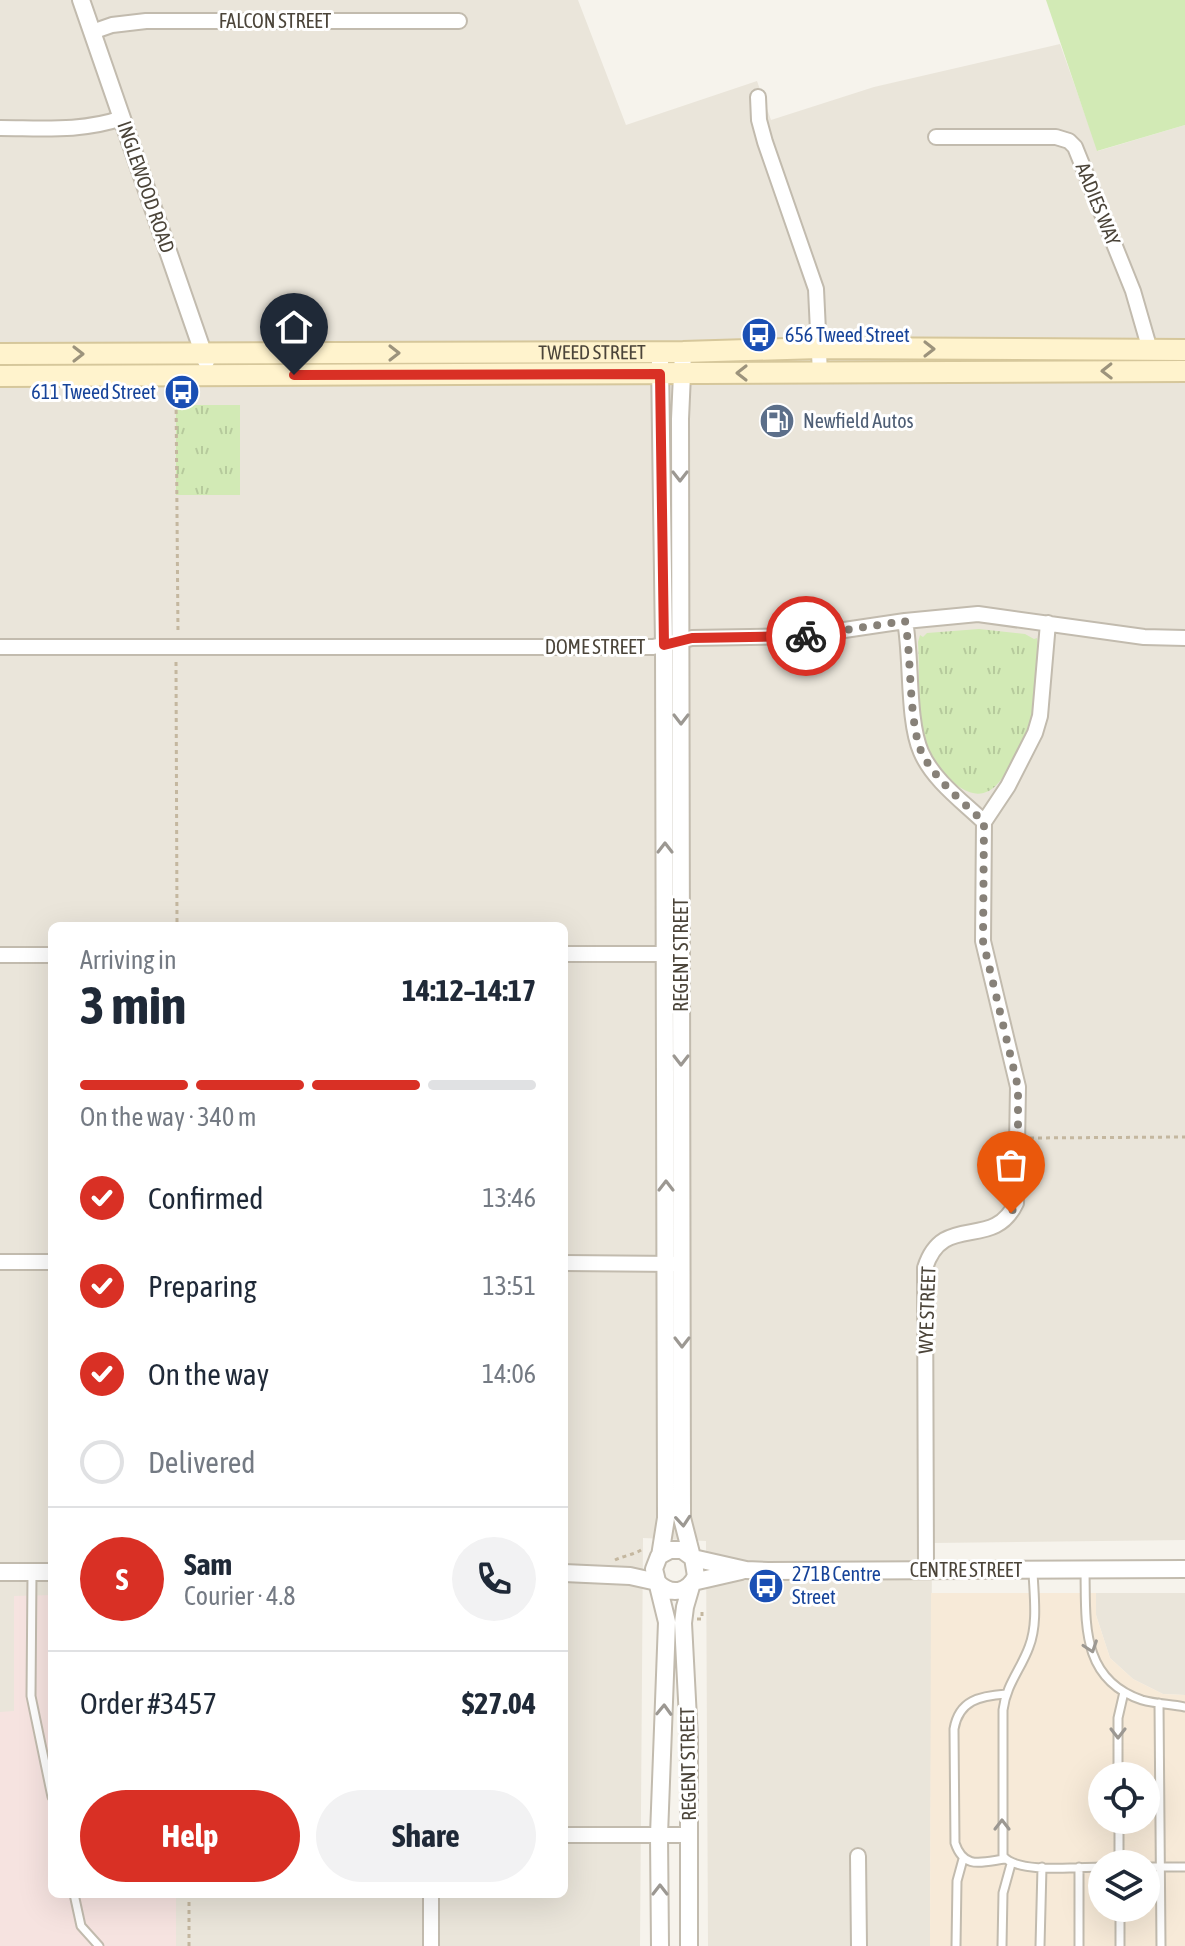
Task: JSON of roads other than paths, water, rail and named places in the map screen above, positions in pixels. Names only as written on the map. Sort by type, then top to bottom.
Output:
[{"type":"main road","name":"TWEED STREET","points":[[0,354],[683,352],[819,348],[1185,350]]},
{"type":"main road","points":[[342,353],[342,375]]},
{"type":"main road","name":"TWEED STREET","points":[[0,376],[1185,371]]},
{"type":"street","name":"INGLEWOOD ROAD","points":[[81,0],[210,375]]},
{"type":"street","name":"FALCON STREET","points":[[92,32],[112,25],[146,21],[459,21]]},
{"type":"street","points":[[758,97],[762,131],[816,289],[820,374]]},
{"type":"street","points":[[0,128],[91,127],[122,118]]},
{"type":"street","name":"AADIES WAY","points":[[936,137],[1056,137],[1069,141],[1075,147],[1133,291],[1150,350]]},
{"type":"street","name":"REGENT STREET","points":[[660,352],[672,643]]},
{"type":"street","name":"REGENT STREET","points":[[683,352],[672,643],[674,1264],[682,1518],[692,1558]]},
{"type":"street","name":"DOME STREET","points":[[0,647],[672,643],[692,638],[804,636],[978,614],[1144,637],[1185,638]]},
{"type":"street","points":[[905,621],[915,727],[922,755],[938,778],[984,822],[1008,786],[1035,733],[1040,716],[1048,623]]},
{"type":"street","name":"WYE STREET","points":[[926,1570],[925,1268],[938,1243],[949,1237],[982,1231],[1004,1221],[1016,1203],[1018,1186],[1018,1087],[983,941],[984,822]]},
{"type":"street","points":[[568,954],[673,954]]},
{"type":"street","points":[[0,955],[48,955]]},
{"type":"street","points":[[0,1262],[48,1262]]},
{"type":"street","points":[[568,1263],[674,1264]]},
{"type":"street","name":"REGENT STREET","points":[[656,1552],[666,1518],[674,1264]]},
{"type":"street","points":[[568,1573],[630,1576],[658,1582],[675,1592],[682,1591],[693,1582],[697,1570],[692,1558],[676,1549],[656,1552],[627,1569],[592,1573]]},
{"type":"street","points":[[656,1552],[654,1569],[658,1582]]},
{"type":"street","name":"CENTRE STREET","points":[[692,1558],[746,1570],[1185,1569]]},
{"type":"street","name":"CENTRE STREET","points":[[693,1582],[746,1570]]},
{"type":"street","points":[[0,1572],[48,1572]]},
{"type":"street","name":"REGENT STREET","points":[[658,1582],[667,1622],[659,1835],[660,1946]]},
{"type":"street","name":"REGENT STREET","points":[[689,1946],[689,1738],[683,1623],[693,1582]]},
{"type":"street","points":[[568,1835],[690,1835]]},
{"type":"street","points":[[858,1856],[859,1946]]},
{"type":"street","points":[[431,1898],[431,1946]]},
{"type":"lane","points":[[1002,1946],[1003,1893],[1008,1862],[1002,1850],[1001,1720],[1006,1694],[1033,1635],[1033,1570]]},
{"type":"lane","points":[[1085,1570],[1089,1647],[1105,1674],[1124,1692],[1146,1701],[1185,1707]]},
{"type":"lane","points":[[33,1572],[31,1696],[48,1778]]},
{"type":"lane","points":[[1118,1762],[1118,1718],[1124,1692]]},
{"type":"lane","points":[[956,1946],[957,1881],[963,1859],[955,1843],[956,1718],[967,1703],[977,1697],[1006,1694]]},
{"type":"lane","points":[[1159,1703],[1161,1946]]},
{"type":"lane","points":[[963,1859],[1042,1867],[1088,1867]]},
{"type":"lane","points":[[1040,1946],[1042,1867]]},
{"type":"lane","points":[[1079,1867],[1079,1946]]},
{"type":"lane","points":[[1161,1867],[1185,1867]]},
{"type":"lane","points":[[75,1898],[81,1926],[99,1946]]},
{"type":"lane","points":[[1120,1922],[1120,1946]]},
{"type":"place","name":"656 Tweed Street","points":[[759,335]]},
{"type":"place","name":"611 Tweed Street","points":[[182,392]]},
{"type":"place","name":"Newfield Autos","points":[[777,421]]},
{"type":"place","name":"271B Centre Street","points":[[766,1586]]}]
